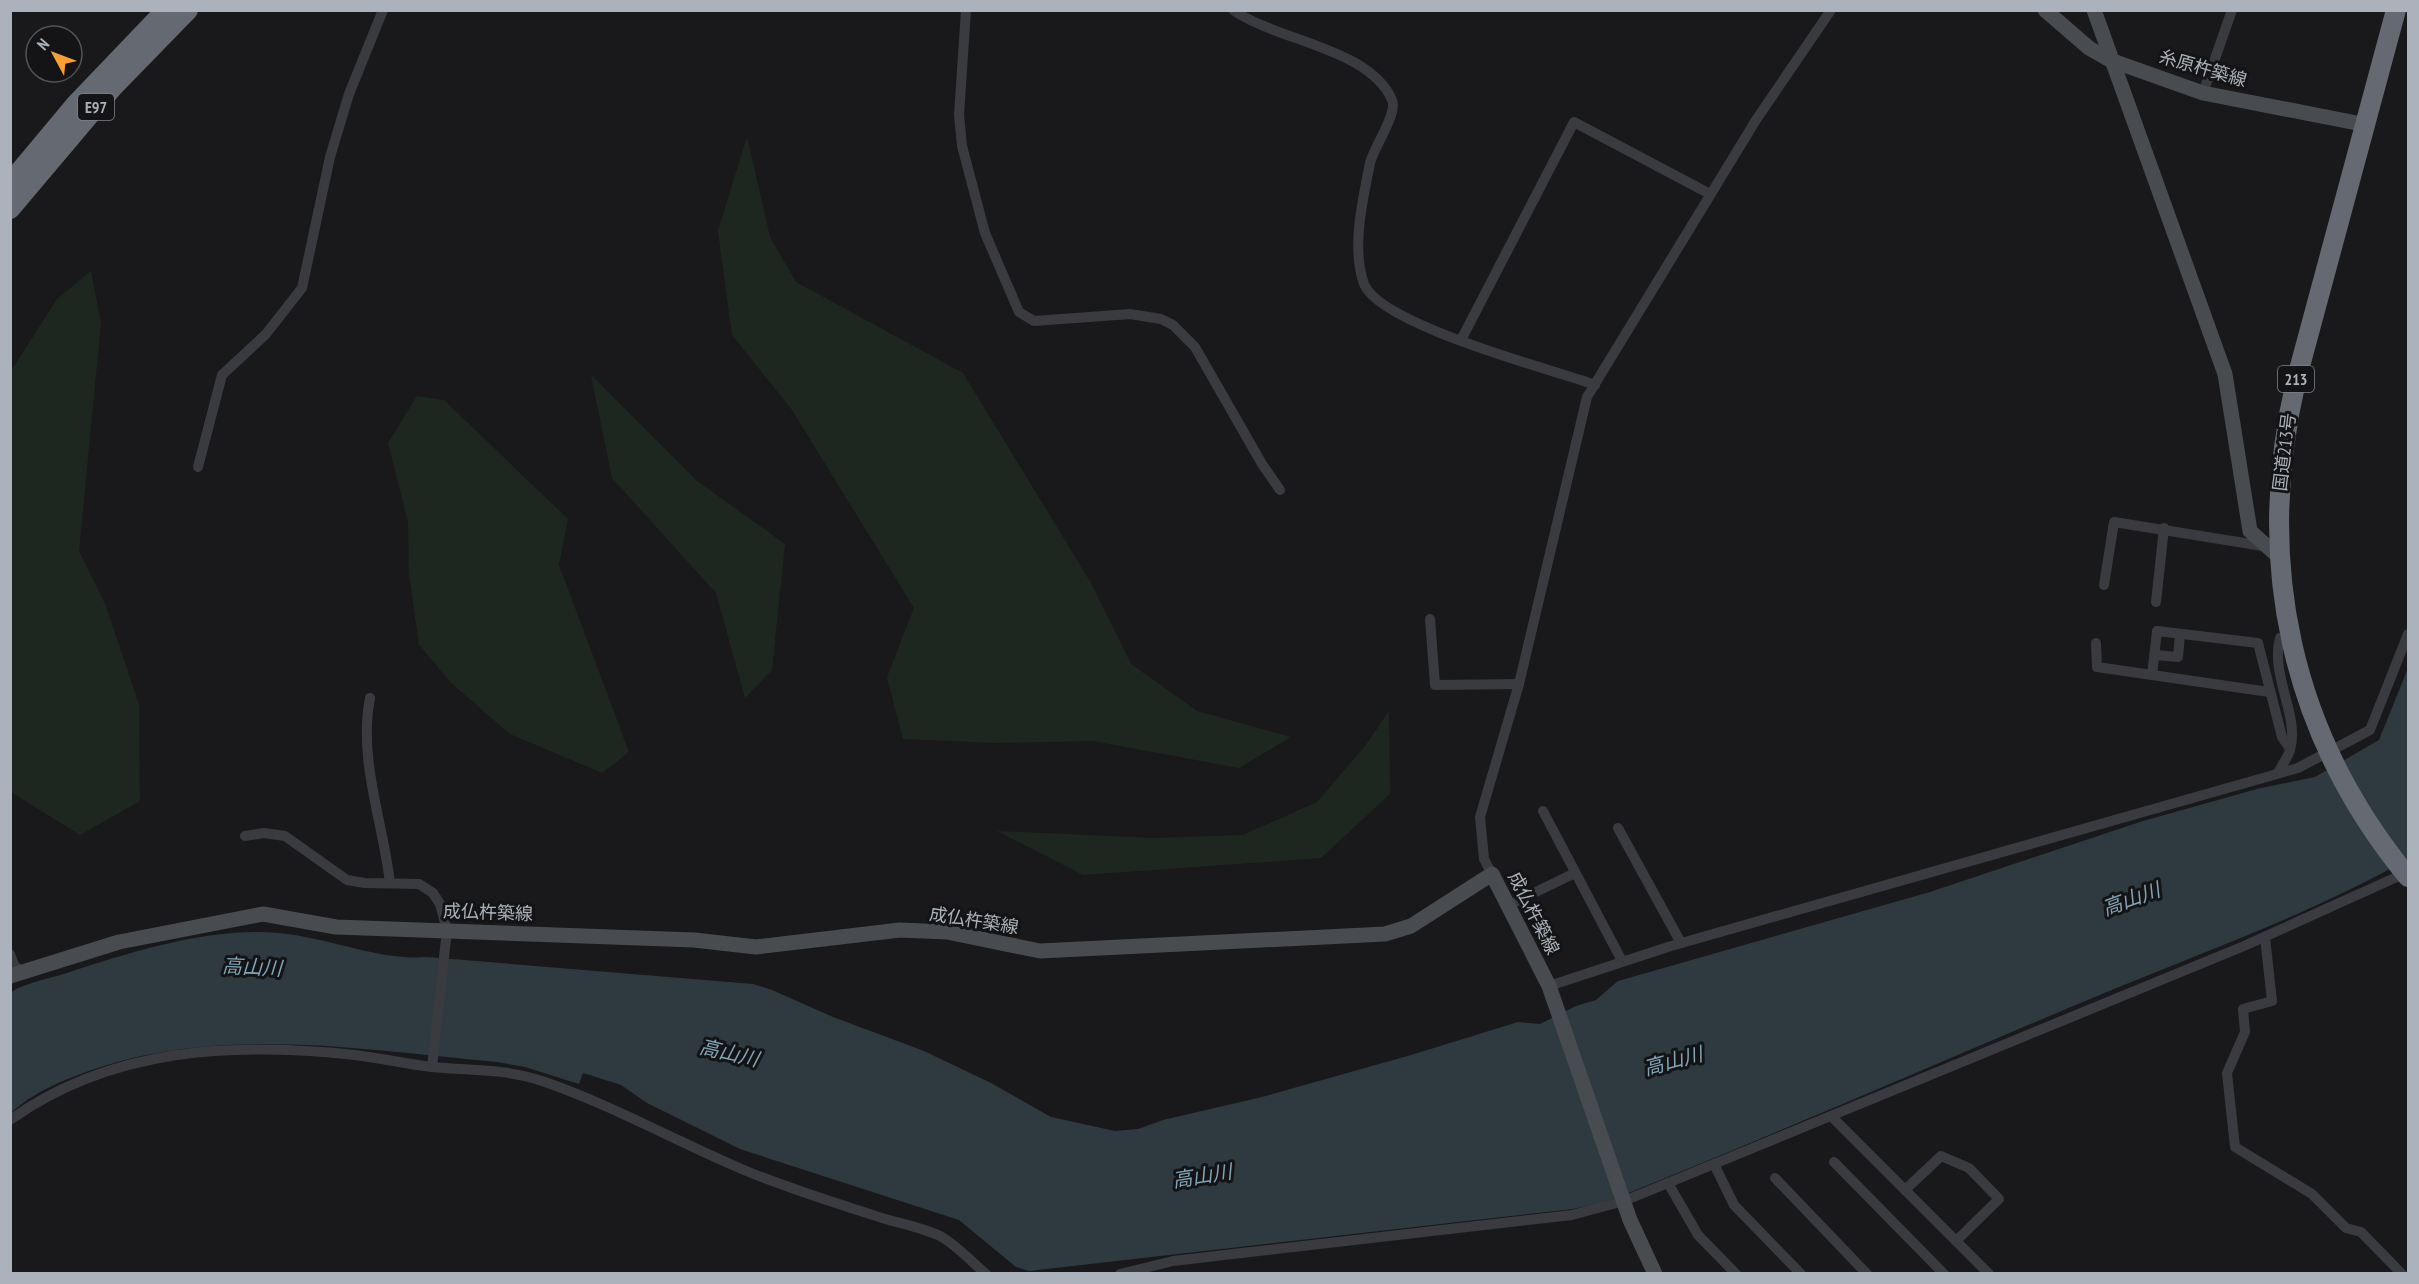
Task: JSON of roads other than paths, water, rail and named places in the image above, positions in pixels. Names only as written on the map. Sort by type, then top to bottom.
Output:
[{"type":"highway","name":"E97","points":[[10,183],[76,104],[166,10]]},
{"type":"highway","name":"E97","points":[[10,209],[106,95],[188,10]]},
{"type":"highway","name":"国道213号","points":[[2396,10],[2285,428],[2278,489],[2279,557],[2290,637],[2306,693],[2342,781],[2368,823],[2408,874]]},
{"type":"main road","name":"糸原杵築線","points":[[2045,10],[2089,48],[2110,60],[2203,93],[2367,125]]},
{"type":"main road","points":[[2094,10],[2110,60],[2225,374],[2250,531],[2279,557]]},
{"type":"main road","name":"成仏杵築線","points":[[16,974],[130,939],[263,914],[336,927],[694,940],[756,947],[900,930],[947,932],[1040,951],[1385,934],[1411,926],[1492,874],[1550,986],[1624,1201],[1643,1251],[1655,1274]]},
{"type":"street","points":[[198,467],[222,375],[266,334],[302,288],[332,149],[349,94],[383,10]]},
{"type":"street","points":[[966,10],[959,115],[962,146],[986,233],[1019,312],[1034,321],[1130,314],[1161,319],[1173,326],[1195,347],[1262,464],[1280,490]]},
{"type":"street","points":[[1233,10],[1270,29],[1360,65],[1378,80],[1392,100],[1394,109],[1371,160],[1364,201],[1359,261],[1368,292],[1415,323],[1595,385]]},
{"type":"street","points":[[1492,874],[1484,859],[1480,818],[1519,684],[1587,397],[1756,120],[1831,10]]},
{"type":"street","points":[[2203,93],[2232,10]]},
{"type":"street","points":[[1461,340],[1574,122],[1710,194]]},
{"type":"street","points":[[2104,585],[2114,522],[2260,544],[2279,557]]},
{"type":"street","points":[[2156,602],[2164,528]]},
{"type":"street","points":[[1430,619],[1435,684],[1519,684]]},
{"type":"street","points":[[2152,675],[2157,631],[2258,643],[2282,738],[2290,749]]},
{"type":"street","points":[[2155,655],[2178,657],[2180,634]]},
{"type":"street","points":[[1550,986],[1681,943],[2279,771],[2298,768],[2370,730],[2409,634]]},
{"type":"street","points":[[2279,771],[2290,749],[2290,724],[2278,668],[2277,651],[2280,638],[2290,637]]},
{"type":"street","points":[[2096,643],[2097,667],[2269,692]]},
{"type":"street","points":[[370,698],[366,719],[374,809],[385,850],[390,883]]},
{"type":"street","points":[[1543,812],[1622,961]]},
{"type":"street","points":[[1618,828],[1681,943]]},
{"type":"street","points":[[244,836],[264,833],[285,836],[347,880],[419,884],[426,887],[440,904],[447,930],[432,1067]]},
{"type":"street","points":[[1509,905],[1575,873]]},
{"type":"street","points":[[1120,1274],[1184,1260],[1572,1215],[1624,1201],[2265,937],[2408,874]]},
{"type":"street","points":[[2265,937],[2272,1001],[2243,1009],[2245,1032],[2227,1073],[2235,1147],[2312,1194],[2346,1228],[2361,1232],[2402,1274]]},
{"type":"street","points":[[10,954],[16,974]]},
{"type":"street","points":[[10,1120],[32,1105],[81,1079],[145,1060],[181,1053],[227,1050],[303,1052],[355,1055],[432,1067],[492,1068],[543,1081],[677,1138],[745,1170],[943,1238],[986,1274]]},
{"type":"street","points":[[1831,1116],[1989,1274]]},
{"type":"street","points":[[1905,1190],[1941,1156],[1969,1168],[1999,1199],[1956,1241]]},
{"type":"street","points":[[1834,1162],[1944,1274]]},
{"type":"street","points":[[1714,1164],[1734,1205],[1801,1274]]},
{"type":"street","points":[[1775,1178],[1867,1274]]},
{"type":"street","points":[[1668,1183],[1698,1235],[1736,1274]]},
{"type":"water","name":"高山川","points":[[2408,668],[2408,859],[2331,899],[1804,1121],[1631,1192],[1604,1202],[1573,1209],[1029,1271],[1016,1267],[959,1220],[740,1149],[647,1103],[621,1085],[583,1073],[579,1084],[525,1067],[497,1062],[342,1047],[290,1044],[187,1048],[136,1057],[86,1072],[37,1094],[11,1113],[11,992],[31,983],[171,943],[198,937],[252,932],[297,935],[390,956],[427,957],[753,984],[924,1051],[991,1083],[1051,1117],[1115,1131],[1138,1129],[1163,1120],[1262,1097],[1518,1022],[1540,1024],[1576,1006],[1596,1000],[1618,981],[1930,892],[2143,821],[2257,789],[2315,777],[2379,740]]}]
